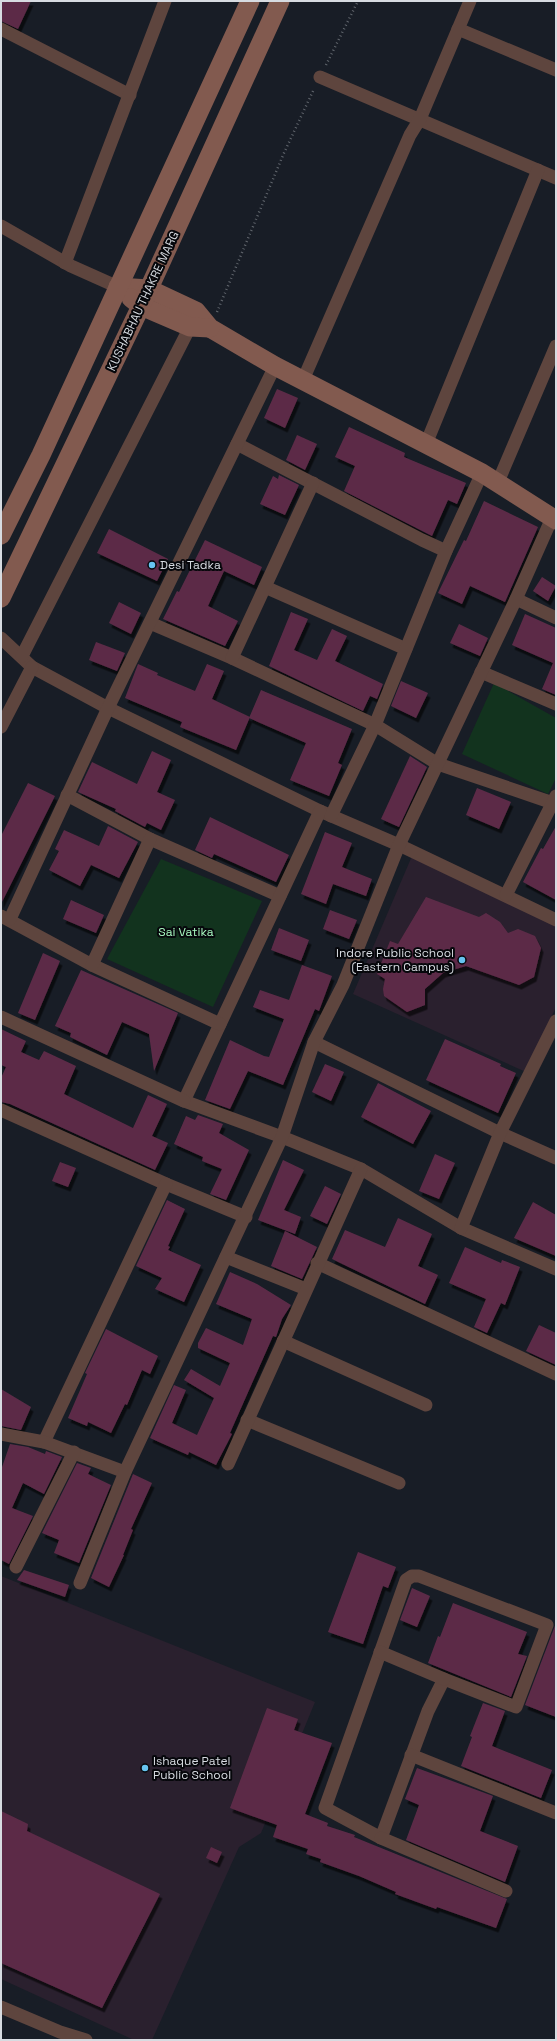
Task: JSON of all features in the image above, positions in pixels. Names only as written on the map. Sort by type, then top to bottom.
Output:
[{"type":"main road","points":[[1,535],[41,455],[250,1]]},
{"type":"main road","name":"KUSHABHAU THAKRE MARG","points":[[1,598],[149,289],[280,1]]},
{"type":"main road","points":[[118,287],[149,289],[196,311],[210,328],[275,366],[490,478],[554,519]]},
{"type":"main road","points":[[118,287],[141,306],[190,328],[210,328]]},
{"type":"street","points":[[304,380],[410,134],[420,119],[470,1]]},
{"type":"street","points":[[65,263],[130,95],[160,3]]},
{"type":"street","points":[[1,29],[130,95]]},
{"type":"street","points":[[458,29],[556,70]]},
{"type":"street","points":[[320,77],[556,178]]},
{"type":"street","points":[[426,444],[538,170]]},
{"type":"street","points":[[1,226],[65,263],[118,287]]},
{"type":"street","points":[[22,656],[190,328]]},
{"type":"street","points":[[184,1101],[280,896],[375,725],[446,551],[490,478],[556,346]]},
{"type":"street","points":[[220,1024],[92,965],[5,918],[68,795],[108,708],[275,366]]},
{"type":"street","points":[[237,444],[446,551]]},
{"type":"street","points":[[232,658],[313,483]]},
{"type":"street","points":[[80,1583],[125,1472],[246,1217],[282,1137],[314,1042],[343,985],[399,845],[554,519]]},
{"type":"street","points":[[265,587],[406,649]]},
{"type":"street","points":[[516,599],[556,618]]},
{"type":"street","points":[[150,623],[232,658],[375,725],[438,764],[554,800],[506,895]]},
{"type":"street","points":[[1,638],[22,656],[32,667],[108,708],[326,813],[399,845],[556,920]]},
{"type":"street","points":[[1,727],[32,667]]},
{"type":"street","points":[[481,672],[556,704]]},
{"type":"street","points":[[68,795],[150,839],[280,896]]},
{"type":"street","points":[[92,965],[150,839]]},
{"type":"street","points":[[1,1017],[184,1101],[282,1137],[360,1169],[461,1228],[555,1266]]},
{"type":"street","points":[[461,1228],[500,1133],[556,1021]]},
{"type":"street","points":[[314,1042],[500,1133],[556,1158]]},
{"type":"street","points":[[1,1110],[166,1184],[246,1217]]},
{"type":"street","points":[[228,1464],[360,1169]]},
{"type":"street","points":[[44,1442],[166,1184]]},
{"type":"street","points":[[226,1257],[306,1289]]},
{"type":"street","points":[[317,1263],[556,1374]]},
{"type":"street","points":[[282,1341],[426,1405]]},
{"type":"street","points":[[247,1420],[399,1483]]},
{"type":"street","points":[[2,1436],[44,1442],[125,1472]]},
{"type":"street","points":[[16,1567],[74,1452]]},
{"type":"street","points":[[380,1652],[516,1707],[547,1625],[418,1576],[412,1576],[406,1580],[380,1652],[325,1808],[381,1838],[506,1891]]},
{"type":"street","points":[[381,1838],[428,1711],[444,1679]]},
{"type":"street","points":[[412,1755],[556,1813]]},
{"type":"street","points":[[1,2007],[60,2032],[86,2040]]},
{"type":"path","points":[[210,328],[284,154],[358,1]]},
{"type":"shaded area","name":"Indore Public School (Eastern Campus)","points":[[412,856],[556,925],[556,1007],[526,1072],[353,994]]},
{"type":"shaded area","name":"Ishaque Patel Public School","points":[[1,1576],[315,1702],[261,1833],[239,1847],[152,2040],[134,2040],[1,1979]]},
{"type":"green space","points":[[494,683],[556,718],[556,778],[548,794],[462,754]]},
{"type":"green space","name":"Sai Vatika","points":[[161,859],[262,901],[213,1007],[107,959]]},
{"type":"building","points":[[1,1],[31,1],[18,29],[1,21]]},
{"type":"building","points":[[277,389],[298,398],[285,428],[264,418]]},
{"type":"building","points":[[349,427],[405,453],[404,457],[466,483],[457,504],[448,500],[432,536],[344,491],[355,466],[335,457]]},
{"type":"building","points":[[297,435],[317,444],[305,470],[286,460]]},
{"type":"building","points":[[279,475],[299,485],[285,515],[260,504],[273,476],[278,479]]},
{"type":"building","points":[[484,501],[538,527],[505,602],[470,586],[462,604],[438,593],[464,540],[466,541]]},
{"type":"building","points":[[109,529],[168,559],[157,581],[97,553]]},
{"type":"building","points":[[205,540],[262,567],[254,585],[224,571],[208,606],[238,621],[225,646],[163,619],[177,591],[179,592]]},
{"type":"building","points":[[542,577],[556,586],[548,601],[533,591]]},
{"type":"building","points":[[119,602],[141,613],[131,634],[109,623]]},
{"type":"building","points":[[291,612],[308,619],[294,650],[317,660],[332,629],[347,636],[335,661],[383,684],[377,699],[370,696],[363,711],[269,666]]},
{"type":"building","points":[[525,614],[556,628],[556,695],[542,689],[553,663],[512,645]]},
{"type":"building","points":[[459,624],[488,638],[480,656],[450,643]]},
{"type":"building","points":[[96,642],[125,653],[117,671],[89,660]]},
{"type":"building","points":[[138,664],[158,673],[157,675],[195,691],[207,664],[224,671],[212,699],[250,717],[236,750],[180,727],[182,722],[125,698]]},
{"type":"building","points":[[401,681],[428,693],[416,718],[391,706]]},
{"type":"building","points":[[261,690],[352,729],[338,763],[342,765],[329,796],[290,780],[306,743],[249,718]]},
{"type":"building","points":[[152,751],[171,760],[157,792],[175,800],[161,830],[147,823],[145,827],[115,811],[116,809],[78,792],[92,762],[137,784]]},
{"type":"building","points":[[410,756],[427,767],[399,827],[381,819]]},
{"type":"building","points":[[28,783],[55,796],[1,904],[1,836]]},
{"type":"building","points":[[477,788],[511,802],[499,829],[466,815]]},
{"type":"building","points":[[210,817],[289,855],[276,882],[214,854],[212,858],[195,850]]},
{"type":"building","points":[[108,826],[138,842],[119,878],[91,865],[80,886],[49,870],[59,851],[55,849],[64,830],[99,846]]},
{"type":"building","points":[[556,826],[556,900],[523,882],[541,848],[543,849]]},
{"type":"building","points":[[325,832],[352,843],[342,867],[372,879],[366,896],[333,884],[326,904],[301,894]]},
{"type":"building","points":[[426,897],[479,917],[486,913],[500,922],[508,933],[518,929],[535,936],[541,948],[534,977],[519,985],[466,966],[443,973],[425,989],[425,1005],[407,1012],[384,996],[383,989],[385,979],[377,974],[390,941],[398,944]]},
{"type":"building","points":[[71,900],[104,915],[96,933],[63,919]]},
{"type":"building","points":[[330,910],[357,920],[349,939],[323,929]]},
{"type":"building","points":[[279,928],[309,940],[301,961],[271,950]]},
{"type":"building","points":[[43,953],[60,961],[35,1020],[18,1013]]},
{"type":"building","points":[[302,965],[332,976],[319,1011],[315,1009],[283,1085],[248,1071],[230,1109],[205,1100],[230,1040],[269,1057],[284,1019],[253,1007],[260,990],[289,1000]]},
{"type":"building","points":[[81,970],[178,1013],[154,1071],[149,1034],[122,1022],[107,1055],[70,1037],[71,1033],[55,1026]]},
{"type":"building","points":[[1,1029],[26,1041],[21,1052],[39,1060],[44,1051],[76,1066],[64,1094],[133,1128],[148,1095],[167,1104],[152,1136],[168,1143],[155,1170],[10,1104],[1,1102],[1,1078],[6,1067],[1,1065]]},
{"type":"building","points":[[445,1039],[501,1064],[500,1066],[516,1073],[498,1113],[426,1080]]},
{"type":"building","points":[[325,1064],[344,1072],[331,1101],[312,1092]]},
{"type":"building","points":[[378,1083],[431,1111],[413,1144],[361,1117]]},
{"type":"building","points":[[198,1115],[223,1124],[219,1133],[249,1150],[226,1200],[210,1194],[222,1169],[202,1161],[203,1157],[174,1144],[186,1116],[195,1120]]},
{"type":"building","points":[[435,1154],[455,1163],[439,1199],[419,1191]]},
{"type":"building","points":[[283,1160],[304,1170],[284,1210],[301,1217],[295,1234],[258,1220]]},
{"type":"building","points":[[60,1162],[76,1168],[68,1187],[52,1181]]},
{"type":"building","points":[[325,1186],[341,1194],[327,1224],[310,1216]]},
{"type":"building","points":[[167,1200],[185,1209],[168,1246],[170,1247],[168,1250],[201,1265],[184,1302],[155,1289],[162,1278],[136,1266]]},
{"type":"building","points":[[533,1202],[556,1215],[556,1256],[514,1238]]},
{"type":"building","points":[[398,1218],[432,1234],[418,1266],[438,1275],[425,1304],[332,1259],[345,1230],[385,1247]]},
{"type":"building","points":[[285,1231],[317,1247],[302,1279],[271,1266]]},
{"type":"building","points":[[465,1247],[501,1263],[502,1260],[520,1267],[505,1305],[501,1303],[487,1333],[474,1327],[486,1299],[449,1283]]},
{"type":"building","points":[[230,1272],[257,1284],[291,1305],[282,1319],[276,1337],[273,1336],[230,1433],[232,1434],[216,1465],[189,1452],[188,1455],[150,1438],[174,1385],[186,1390],[172,1423],[197,1435],[214,1398],[184,1380],[191,1369],[220,1386],[230,1363],[198,1348],[198,1343],[206,1328],[243,1345],[252,1319],[216,1304]]},
{"type":"building","points":[[539,1325],[556,1333],[556,1365],[526,1351]]},
{"type":"building","points":[[106,1329],[158,1356],[150,1374],[142,1370],[127,1405],[125,1404],[111,1433],[88,1422],[87,1426],[68,1418],[87,1374],[85,1373]]},
{"type":"building","points":[[1,1389],[31,1407],[21,1430],[1,1426]]},
{"type":"building","points":[[10,1444],[28,1447],[45,1454],[46,1451],[62,1457],[44,1494],[23,1483],[12,1508],[33,1516],[9,1564],[1,1560],[1,1470]]},
{"type":"building","points":[[77,1463],[91,1468],[88,1474],[111,1485],[79,1563],[54,1553],[59,1540],[42,1533]]},
{"type":"building","points":[[133,1474],[152,1483],[131,1529],[133,1530],[124,1555],[109,1587],[91,1578]]},
{"type":"building","points":[[358,1552],[396,1567],[388,1588],[383,1586],[363,1644],[328,1632]]},
{"type":"building","points":[[24,1570],[69,1585],[65,1597],[17,1580]]},
{"type":"building","points":[[412,1588],[430,1596],[417,1627],[400,1620]]},
{"type":"building","points":[[453,1603],[527,1632],[518,1654],[527,1656],[511,1697],[428,1663]]},
{"type":"building","points":[[556,1623],[556,1717],[525,1705]]},
{"type":"building","points":[[483,1703],[505,1711],[492,1746],[552,1770],[541,1798],[461,1766],[472,1737],[470,1736]]},
{"type":"building","points":[[267,1708],[298,1719],[294,1730],[332,1743],[305,1814],[328,1823],[327,1826],[355,1835],[354,1837],[507,1899],[496,1928],[395,1894],[396,1892],[359,1876],[320,1862],[321,1859],[306,1854],[308,1849],[273,1837],[277,1825],[230,1808]]},
{"type":"building","points":[[417,1768],[493,1796],[480,1831],[518,1846],[505,1882],[406,1840],[419,1805],[405,1799]]},
{"type":"building","points":[[1,1811],[28,1824],[27,1831],[160,1894],[102,2008],[1,1963]]},
{"type":"building","points":[[211,1847],[222,1852],[217,1863],[206,1858]]},
{"type":"place","name":"Desi Tadka","points":[[152,565]]},
{"type":"place","name":"Indore Public School (Eastern Campus)","points":[[462,960]]},
{"type":"place","name":"Ishaque Patel Public School","points":[[145,1768]]}]
